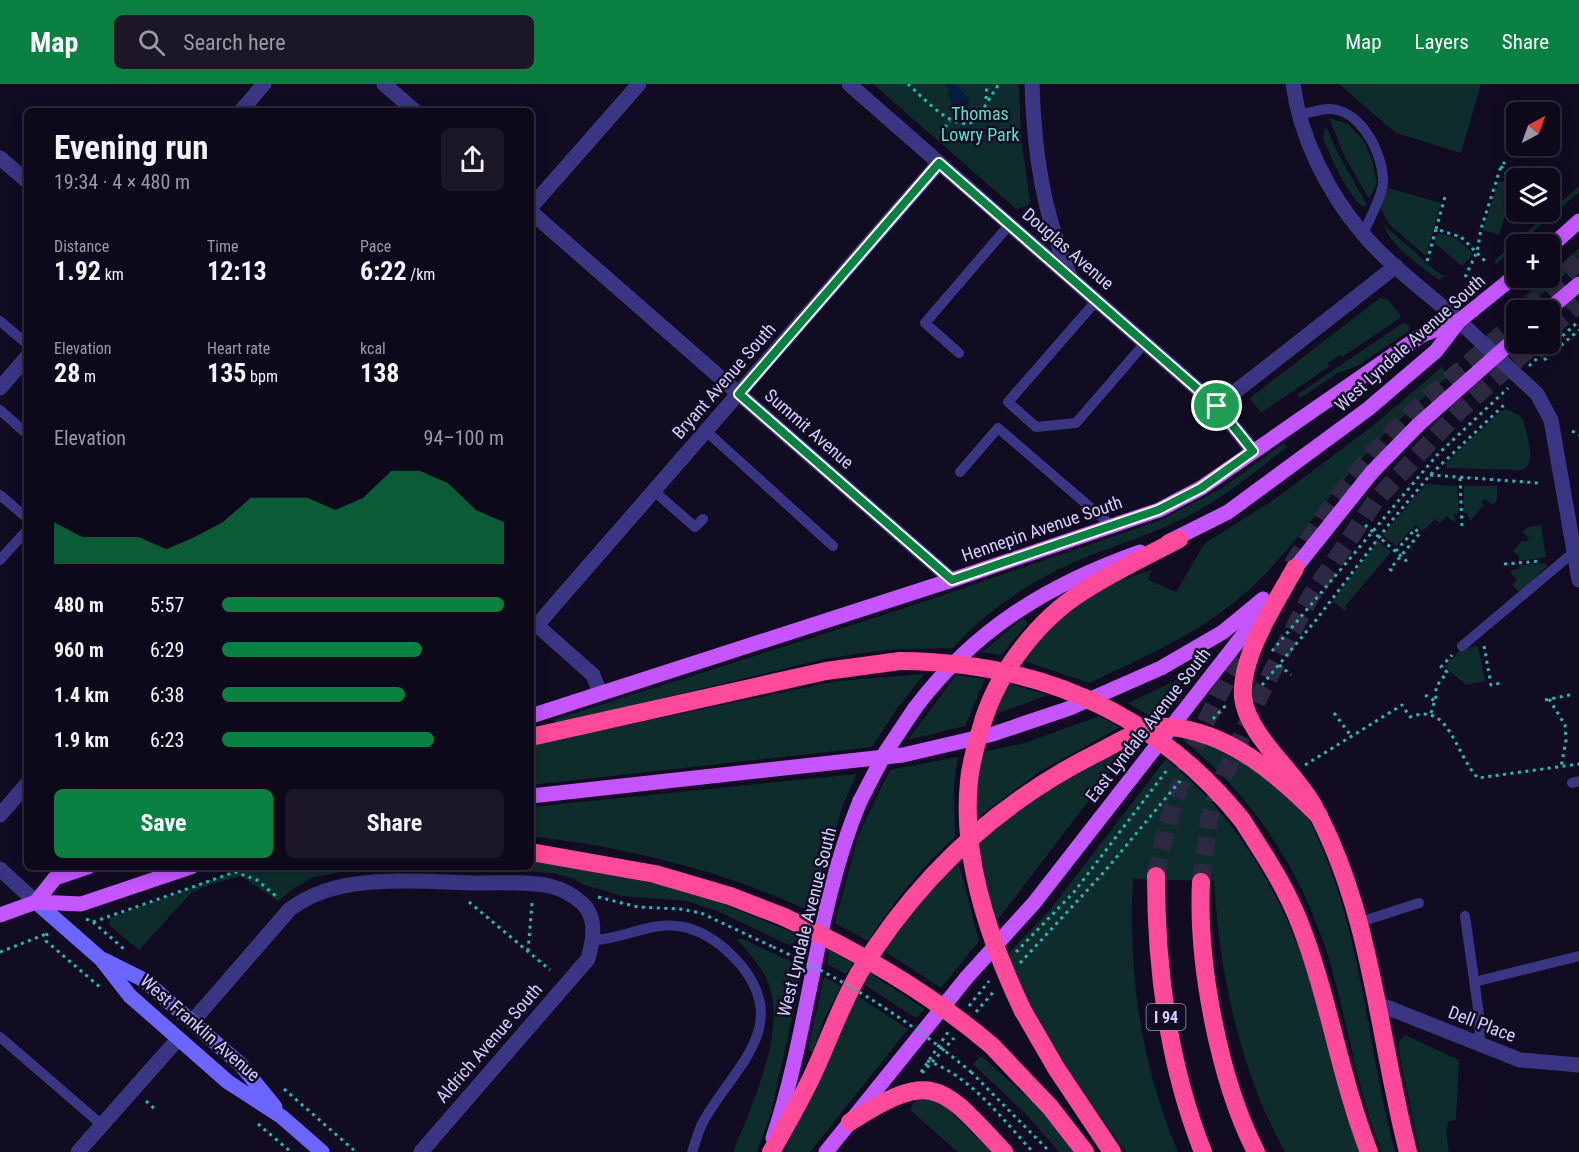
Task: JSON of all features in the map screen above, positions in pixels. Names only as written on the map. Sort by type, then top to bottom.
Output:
[{"type":"highway","points":[[1112,1152],[1056,1068],[1023,1011],[988,924],[973,857],[968,815],[969,780],[984,718],[996,689],[1012,663],[1050,618],[1080,593],[1179,539]]},
{"type":"highway","points":[[1295,568],[1251,654],[1244,679],[1244,701],[1256,729],[1303,788],[1341,864],[1360,922],[1408,1152]]},
{"type":"highway","points":[[534,736],[826,671],[900,661],[963,664],[995,670],[1059,686],[1094,700],[1176,751],[1215,787],[1242,819],[1275,873],[1300,923],[1316,973],[1341,1069],[1369,1152]]},
{"type":"highway","points":[[770,1152],[802,1097],[859,974],[904,908],[948,858],[998,814],[1056,775],[1127,737],[1154,728],[1170,727],[1200,732],[1240,752],[1279,779],[1319,816]]},
{"type":"highway","points":[[534,853],[655,874],[730,896],[784,917],[883,966],[955,1015],[992,1046],[1050,1107],[1085,1152]]},
{"type":"highway","name":"I 94","points":[[1156,876],[1156,916],[1169,1043],[1186,1109],[1203,1152]]},
{"type":"highway","name":"I 94","points":[[1201,882],[1201,941],[1214,1018],[1234,1096],[1256,1152]]},
{"type":"highway","points":[[850,1122],[903,1094],[932,1090],[958,1104],[1004,1152]]},
{"type":"main road","points":[[1560,238],[1579,221]]},
{"type":"main road","name":"West Lyndale Avenue South","points":[[770,1152],[788,1091],[836,871],[860,801],[885,753],[915,708],[972,645],[1026,604],[1074,577],[1179,539],[1228,512],[1368,409],[1436,351],[1459,321],[1506,283]]},
{"type":"main road","points":[[1560,300],[1579,284]]},
{"type":"main road","name":"Hennepin Avenue South","points":[[534,715],[952,580],[1112,526],[1179,500],[1422,335],[1459,321]]},
{"type":"main road","name":"East Lyndale Avenue South","points":[[826,1152],[967,977],[1034,903],[1372,472],[1418,425],[1506,347]]},
{"type":"main road","points":[[534,796],[903,755],[993,735],[1070,708],[1192,652],[1243,616],[1295,568]]},
{"type":"main road","points":[[36,902],[55,878],[79,870]]},
{"type":"main road","points":[[0,915],[36,902],[81,904],[182,870]]},
{"type":"main road","name":"West Franklin Avenue","points":[[36,902],[101,959],[130,996],[178,1039],[228,1082],[282,1117],[322,1152]]},
{"type":"main road","name":"West Franklin Avenue","points":[[101,959],[144,980],[241,1065],[282,1117]]},
{"type":"street","points":[[244,108],[264,84]]},
{"type":"street","points":[[384,84],[412,108]]},
{"type":"street","points":[[534,204],[639,84]]},
{"type":"street","name":"Douglas Avenue","points":[[849,84],[1217,406],[1253,451]]},
{"type":"street","points":[[1032,84],[1038,172],[1057,244],[1070,276]]},
{"type":"street","points":[[1293,84],[1309,144],[1324,175],[1363,234],[1538,394],[1551,420],[1578,563]]},
{"type":"street","points":[[0,158],[24,179]]},
{"type":"street","name":"Bryant Avenue South","points":[[534,622],[654,491],[939,163]]},
{"type":"street","name":"Summit Avenue","points":[[534,215],[952,580]]},
{"type":"street","points":[[1217,406],[1396,266]]},
{"type":"street","points":[[0,388],[24,360]]},
{"type":"street","points":[[534,622],[593,675],[600,693]]},
{"type":"street","points":[[0,815],[24,787]]},
{"type":"street","name":"West Franklin Avenue","points":[[0,869],[36,902]]},
{"type":"street","points":[[192,1022],[290,909],[309,896],[347,886],[442,882],[532,884],[551,887],[569,894],[584,905],[591,920],[594,940]]},
{"type":"street","name":"Aldrich Avenue South","points":[[420,1152],[588,959],[594,940]]},
{"type":"street","name":"Dell Place","points":[[1376,1003],[1520,1060],[1579,1065]]},
{"type":"street","points":[[78,1152],[178,1039]]},
{"type":"lane","points":[[1300,115],[1328,109],[1346,114],[1360,124],[1373,144],[1380,161],[1383,184],[1363,234]]},
{"type":"lane","points":[[959,353],[924,323],[1010,224]]},
{"type":"lane","points":[[1097,300],[1008,402],[1036,427],[1076,423],[1145,343]]},
{"type":"lane","points":[[0,321],[24,341]]},
{"type":"lane","points":[[0,410],[24,431]]},
{"type":"lane","points":[[960,472],[998,428],[1112,526]]},
{"type":"lane","points":[[706,431],[833,546]]},
{"type":"lane","points":[[739,477],[747,468]]},
{"type":"lane","points":[[654,491],[695,527],[703,519]]},
{"type":"lane","points":[[0,495],[24,515]]},
{"type":"lane","points":[[0,560],[24,533]]},
{"type":"lane","points":[[1462,646],[1481,630],[1578,563]]},
{"type":"lane","points":[[1360,922],[1419,903]]},
{"type":"lane","points":[[1465,916],[1479,1015],[1480,1045]]},
{"type":"lane","points":[[594,940],[610,939],[649,926],[685,927],[726,947],[752,978],[760,1002],[760,1029],[751,1054],[703,1122],[692,1152]]},
{"type":"lane","points":[[1474,982],[1579,956]]},
{"type":"lane","points":[[0,1037],[102,1125]]},
{"type":"path","points":[[909,84],[950,121],[974,121],[981,115],[986,101],[987,84]]},
{"type":"path","points":[[986,101],[999,84]]},
{"type":"path","points":[[940,132],[950,121]]},
{"type":"path","points":[[1465,277],[1477,252],[1481,229],[1505,162]]},
{"type":"path","points":[[1502,166],[1506,172]]},
{"type":"path","points":[[1427,261],[1446,193]]},
{"type":"path","points":[[1436,229],[1461,237],[1487,262]]},
{"type":"path","points":[[1560,338],[1579,321]]},
{"type":"path","points":[[1545,360],[1579,330]]},
{"type":"path","points":[[1270,654],[1437,455],[1498,399]]},
{"type":"path","points":[[1259,688],[1316,621],[1379,537],[1430,475],[1505,404]]},
{"type":"path","points":[[1572,430],[1579,435]]},
{"type":"path","points":[[1430,475],[1539,483]]},
{"type":"path","points":[[1460,477],[1462,527]]},
{"type":"path","points":[[1365,525],[1410,564]]},
{"type":"path","points":[[1392,571],[1390,569],[1420,533],[1415,529],[1396,551]]},
{"type":"path","points":[[1504,564],[1540,561]]},
{"type":"path","points":[[1481,630],[1491,685],[1501,683]]},
{"type":"path","points":[[1431,713],[1436,687],[1447,672],[1441,667],[1462,646]]},
{"type":"path","points":[[1279,664],[1291,675]]},
{"type":"path","points":[[1561,767],[1566,740],[1565,725],[1547,700],[1574,694]]},
{"type":"path","points":[[1425,695],[1435,701]]},
{"type":"path","points":[[1305,765],[1402,705],[1410,717],[1422,712],[1431,713],[1441,720],[1478,778],[1579,764]]},
{"type":"path","points":[[1334,712],[1351,736]]},
{"type":"path","points":[[1012,957],[1074,892],[1169,766]]},
{"type":"path","points":[[1013,970],[1104,872],[1187,773]]},
{"type":"path","points":[[0,952],[47,933],[93,922],[235,872],[256,880],[290,909]]},
{"type":"path","points":[[36,902],[47,933],[46,941],[106,992]]},
{"type":"path","points":[[469,902],[550,970]]},
{"type":"path","points":[[528,951],[532,903]]},
{"type":"path","points":[[84,919],[93,922],[134,958]]},
{"type":"path","points":[[774,947],[826,972],[877,1001],[971,1072],[1050,1152]]},
{"type":"path","points":[[962,1014],[996,973]]},
{"type":"path","points":[[969,1021],[998,987]]},
{"type":"path","points":[[949,1030],[919,1076],[961,1029]]},
{"type":"path","points":[[146,1101],[157,1111]]},
{"type":"green space","name":"Thomas Lowry Park","points":[[873,84],[1019,84],[1021,138],[1030,201],[1028,206],[1016,209]]},
{"type":"green space","points":[[1339,84],[1481,84],[1461,153],[1396,133]]},
{"type":"green space","points":[[1329,118],[1348,124],[1364,141],[1372,160],[1377,183],[1370,197],[1345,157]]},
{"type":"green space","points":[[1326,127],[1338,154],[1366,203],[1364,207],[1352,195],[1335,165],[1323,137]]},
{"type":"green space","points":[[1499,181],[1506,183],[1506,212],[1499,235],[1483,230]]},
{"type":"green space","points":[[1579,186],[1579,192],[1560,208],[1560,203]]},
{"type":"green space","points":[[1388,188],[1441,203],[1426,256],[1389,224],[1381,209]]},
{"type":"green space","points":[[1538,222],[1544,222],[1531,234],[1525,234]]},
{"type":"green space","points":[[1384,225],[1444,276],[1440,280],[1408,256],[1392,240]]},
{"type":"green space","points":[[1438,233],[1456,238],[1473,254],[1462,266],[1435,243]]},
{"type":"green space","points":[[1579,248],[1579,262],[1560,279],[1560,265]]},
{"type":"green space","points":[[1506,250],[1506,255],[1496,264],[1494,261]]},
{"type":"green space","points":[[1533,288],[1549,288],[1536,300],[1528,300],[1524,296]]},
{"type":"green space","points":[[1380,298],[1388,300],[1401,316],[1400,318],[1342,357],[1340,355],[1328,363],[1330,366],[1261,413],[1250,398]]},
{"type":"green space","points":[[1403,323],[1410,325],[1409,331],[1357,366],[1338,373],[1300,398],[1298,394]]},
{"type":"green space","points":[[1442,367],[1449,376],[1411,408],[1376,443],[1267,572],[1235,602],[1215,616],[1175,641],[1089,683],[1022,660],[1067,611],[1119,581],[1152,570],[1148,580],[1176,592],[1205,543],[1275,499],[1370,428]]},
{"type":"green space","points":[[1506,409],[1519,415],[1523,420],[1530,448],[1527,466],[1522,470],[1447,468],[1446,463],[1501,411]]},
{"type":"green space","points":[[1284,443],[1287,447],[1216,500],[1164,527],[1084,558],[1048,575],[997,608],[953,648],[885,650],[824,659],[556,724],[553,720],[893,612],[1159,521],[1221,489]]},
{"type":"green space","points":[[1426,484],[1457,486],[1459,513],[1453,514],[1456,521],[1455,523],[1447,516],[1440,523],[1435,519],[1423,531],[1415,525],[1396,546],[1383,535]]},
{"type":"green space","points":[[1464,486],[1497,486],[1497,500],[1493,505],[1485,499],[1481,503],[1484,505],[1470,521],[1467,513],[1464,513]]},
{"type":"green space","points":[[1541,525],[1546,557],[1519,561],[1519,556],[1513,551],[1523,540],[1526,542],[1529,538],[1522,532],[1528,527]]},
{"type":"green space","points":[[1378,541],[1391,552],[1345,606],[1347,609],[1345,611],[1333,601]]},
{"type":"green space","points":[[1546,563],[1547,566],[1520,593],[1512,585],[1517,579],[1510,573],[1514,569],[1519,569],[1520,565]]},
{"type":"green space","points":[[1023,618],[1028,623],[1001,655],[982,652]]},
{"type":"green space","points":[[1478,646],[1485,681],[1466,685],[1445,667],[1461,649]]},
{"type":"green space","points":[[924,674],[896,710],[872,747],[534,785],[534,744],[837,681]]},
{"type":"green space","points":[[956,675],[985,679],[965,726],[908,740]]},
{"type":"green space","points":[[1181,678],[1184,681],[1154,719],[1128,703]]},
{"type":"green space","points":[[1006,683],[1048,695],[993,715]]},
{"type":"green space","points":[[1099,716],[1120,727],[1039,772],[977,818],[975,795],[982,752],[1025,743]]},
{"type":"green space","points":[[1186,735],[1260,773],[1287,792],[1308,815],[1333,877],[1345,915],[1395,1152],[1382,1152],[1373,1129],[1329,959],[1305,896],[1290,867],[1253,811],[1209,762],[1183,740]]},
{"type":"green space","points":[[1127,746],[1129,748],[996,922],[989,900],[979,839],[1033,797]]},
{"type":"green space","points":[[958,757],[954,784],[955,837],[908,886],[868,941],[835,923],[858,836],[890,770]]},
{"type":"green space","points":[[1166,759],[1209,800],[1244,843],[1272,890],[1295,939],[1314,990],[1361,1152],[1285,1152],[1256,1089],[1234,1020],[1221,950],[1214,881],[1133,879],[1133,950],[1140,1018],[1155,1086],[1178,1152],[1126,1152],[1047,1038],[1007,955],[1048,912]]},
{"type":"green space","points":[[857,774],[843,804],[813,913],[745,885],[675,863],[603,847],[534,836],[534,807]]},
{"type":"green space","points":[[957,856],[979,941],[941,988],[883,950]]},
{"type":"green space","points":[[534,860],[668,886],[711,899],[806,938],[804,952],[715,910],[686,901],[622,896],[582,884],[573,878],[552,873],[509,870],[534,870]]},
{"type":"green space","points":[[238,870],[370,870],[314,877],[294,888],[278,901],[241,876],[211,884],[191,893],[139,950],[109,925],[110,918]]},
{"type":"green space","points":[[740,938],[803,967],[771,1113],[757,1152],[733,1152],[763,1073],[773,1030],[774,1010],[766,977],[738,941]]},
{"type":"green space","points":[[830,950],[853,963],[846,974],[827,964]]},
{"type":"green space","points":[[868,972],[925,1009],[916,1018],[862,983]]},
{"type":"green space","points":[[824,977],[841,986],[823,1021],[813,1052],[808,1050]]},
{"type":"green space","points":[[856,995],[908,1029],[810,1152],[785,1152]]},
{"type":"green space","points":[[1405,1035],[1459,1060],[1456,1120],[1449,1121],[1446,1131],[1449,1152],[1420,1152],[1399,1052],[1399,1042]]},
{"type":"green space","points":[[981,1056],[1041,1109],[1078,1152],[1059,1152],[1025,1113],[973,1064]]},
{"type":"green space","points":[[916,1098],[931,1098],[946,1107],[992,1152],[958,1152],[910,1110]]},
{"type":"water","points":[[953,84],[969,99],[967,113],[956,112],[947,93]]},
{"type":"waterway","points":[[948,84],[951,87]]},
{"type":"tunnel","points":[[1538,300],[1579,261]]},
{"type":"tunnel","points":[[1560,320],[1579,303]]},
{"type":"tunnel","points":[[1292,565],[1337,498],[1389,437],[1427,399],[1506,330]]},
{"type":"tunnel","points":[[1201,882],[1209,820],[1220,785],[1260,695],[1310,597],[1376,500],[1459,411],[1523,354]]},
{"type":"tunnel","points":[[1156,876],[1171,811],[1194,749],[1222,689],[1254,631]]},
{"type":"route","points":[[939,163],[1217,406],[1253,451],[1201,488],[1158,510],[952,580],[739,394],[939,163]]}]
